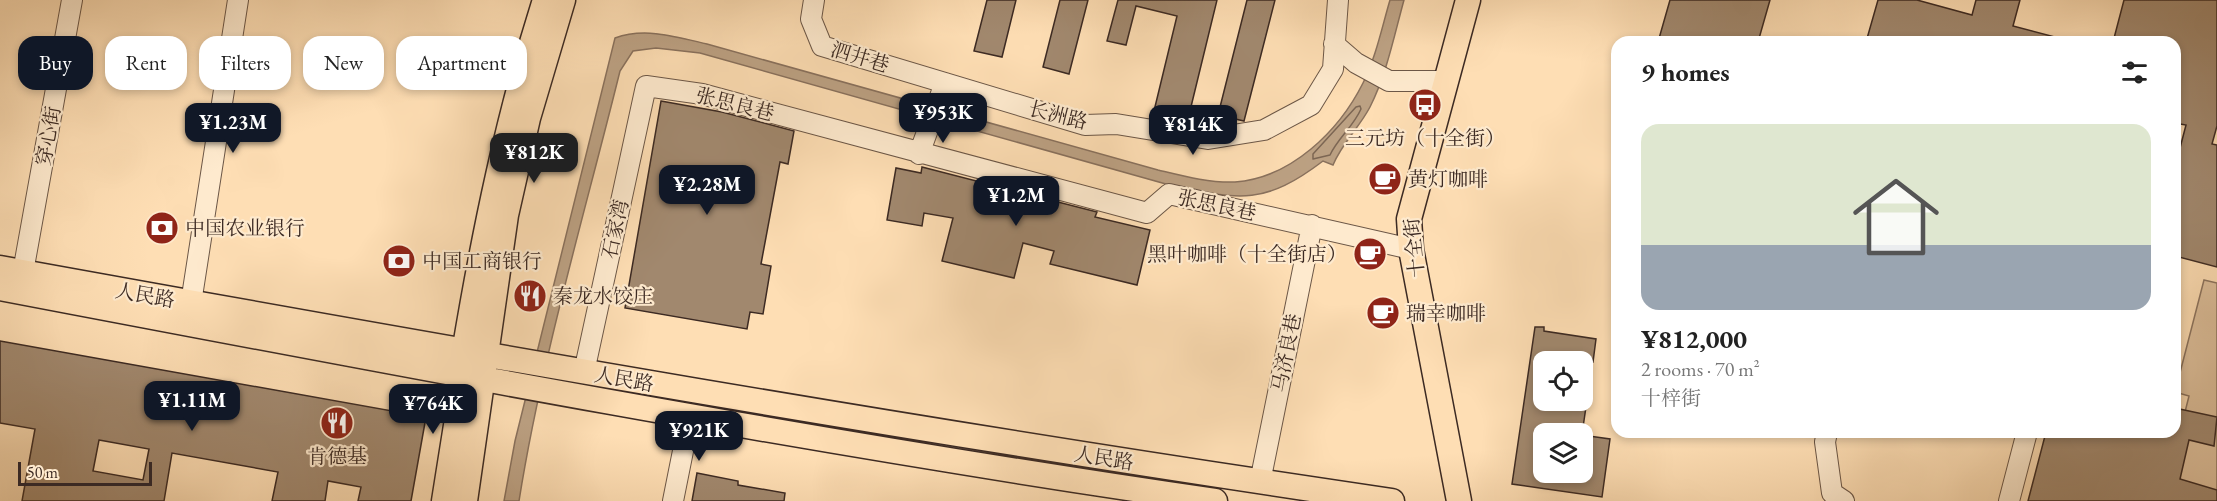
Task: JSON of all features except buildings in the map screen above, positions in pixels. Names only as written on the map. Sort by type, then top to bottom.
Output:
[{"type":"main road","name":"十全街","points":[[1459,501],[1411,249],[1410,208],[1448,81],[1468,0]]},
{"type":"main road","points":[[444,501],[497,262],[549,2]]},
{"type":"main road","name":"人民路","points":[[12,270],[191,303],[474,366],[510,385],[562,395],[1003,470],[1215,501]]},
{"type":"main road","name":"人民路","points":[[0,288],[474,366],[520,362],[1008,443],[1392,501]]},
{"type":"main road","points":[[465,501],[474,366]]},
{"type":"street","name":"穿心街","points":[[12,270],[72,0]]},
{"type":"street","points":[[191,303],[238,0]]},
{"type":"street","name":"泗井巷","points":[[814,0],[811,19],[822,46],[942,92]]},
{"type":"street","name":"长洲路","points":[[942,92],[1085,125],[1116,124],[1208,139],[1264,130],[1311,105],[1333,69],[1338,0]]},
{"type":"street","points":[[1334,44],[1356,63],[1389,81],[1448,81]]},
{"type":"street","name":"张思良巷","points":[[646,86],[702,94],[919,154],[1147,213],[1169,194],[1411,249]]},
{"type":"street","name":"石家湾","points":[[579,372],[646,86]]},
{"type":"street","points":[[919,154],[942,92]]},
{"type":"street","name":"马济良巷","points":[[1260,482],[1312,225]]},
{"type":"street","points":[[673,501],[690,416]]},
{"type":"street","points":[[1826,438],[1832,493],[1844,501]]},
{"type":"street","points":[[2009,501],[2025,438]]},
{"type":"shaded area","points":[[2204,280],[2217,283],[2217,501],[2151,501],[2175,452],[2178,438],[2181,438],[2181,428],[2189,396],[2181,394],[2181,369]]},
{"type":"water","points":[[1390,0],[1404,0],[1381,81],[1370,107],[1333,165],[1323,161],[1285,185],[1252,195],[1217,194],[1173,186],[700,53],[656,48],[633,51],[620,71],[565,285],[540,393],[519,501],[504,501],[515,441],[615,38],[649,33],[707,44],[1158,170],[1186,177],[1235,182],[1256,179],[1294,162],[1311,149],[1341,118],[1368,73]]},
{"type":"place","name":"三元坊（十全街）","points":[[1425,105]]},
{"type":"place","name":"黄灯咖啡","points":[[1385,179]]},
{"type":"place","name":"中国农业银行","points":[[162,228]]},
{"type":"place","name":"黑叶咖啡（十全街店）","points":[[1370,254]]},
{"type":"place","name":"中国工商银行","points":[[399,261]]},
{"type":"place","name":"秦龙水饺庄","points":[[530,296]]},
{"type":"place","name":"瑞幸咖啡","points":[[1383,313]]},
{"type":"place","name":"肯德基","points":[[337,423]]}]
